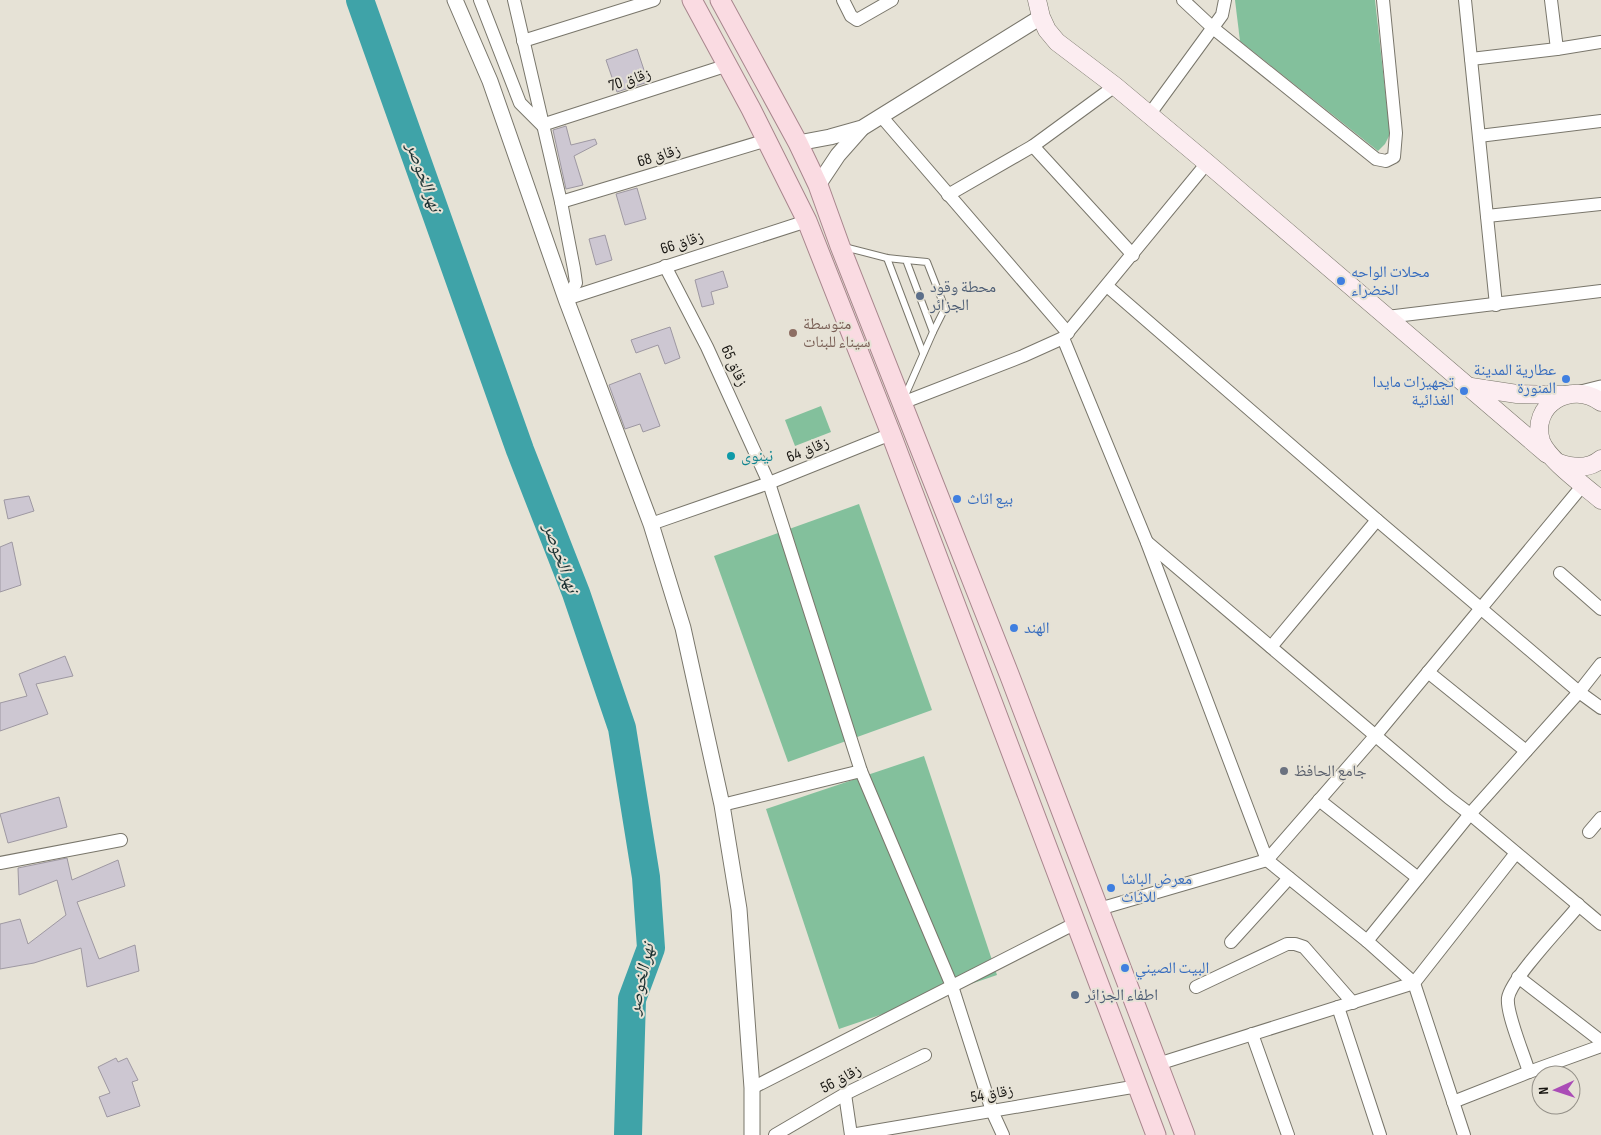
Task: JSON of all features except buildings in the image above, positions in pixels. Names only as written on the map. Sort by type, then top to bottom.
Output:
[{"type":"main road","points":[[692,0],[767,140],[807,221],[891,434],[1156,1135]]},
{"type":"main road","points":[[720,0],[798,143],[818,185],[840,246],[1009,674],[1185,1135]]},
{"type":"main road","points":[[1037,0],[1041,17],[1047,30],[1057,42],[1115,86],[1207,163],[1601,500]]},
{"type":"main road","points":[[1470,387],[1517,394],[1593,396],[1601,402]]},
{"type":"main road","points":[[1573,394],[1552,402],[1544,413],[1540,427],[1541,441],[1553,458],[1572,468],[1586,467],[1601,459]]},
{"type":"street","points":[[455,0],[490,81],[566,298],[652,524],[684,628],[722,805],[739,909],[752,1088],[752,1135]]},
{"type":"street","points":[[480,0],[520,103],[542,125]]},
{"type":"street","points":[[514,0],[561,202],[576,283],[566,298]]},
{"type":"street","points":[[523,41],[654,0]]},
{"type":"street","points":[[843,0],[851,16],[857,20],[892,0]]},
{"type":"street","points":[[1183,0],[1213,28],[1376,159],[1386,161],[1394,157],[1396,133],[1383,0]]},
{"type":"street","points":[[1149,115],[1222,15],[1225,0]]},
{"type":"street","points":[[1465,0],[1496,305]]},
{"type":"street","points":[[1552,0],[1557,49]]},
{"type":"street","points":[[818,185],[838,155],[862,128],[1041,17]]},
{"type":"street","points":[[1471,59],[1601,42]]},
{"type":"street","name":"زقاق 70","points":[[542,125],[728,66]]},
{"type":"street","points":[[948,195],[1033,146],[1115,86]]},
{"type":"street","points":[[881,116],[1066,335],[1267,860],[1414,983],[1464,1135]]},
{"type":"street","points":[[1479,136],[1601,120]]},
{"type":"street","points":[[798,143],[862,128]]},
{"type":"street","name":"زقاق 68","points":[[561,202],[767,140]]},
{"type":"street","points":[[1033,146],[1133,255]]},
{"type":"street","points":[[902,403],[1023,356],[1066,335],[1207,163]]},
{"type":"street","points":[[1487,216],[1601,204]]},
{"type":"street","name":"زقاق 66","points":[[566,298],[807,221]]},
{"type":"street","name":"زقاق 65","points":[[665,266],[708,347],[769,483],[861,771],[952,986],[992,1111],[1003,1135]]},
{"type":"street","points":[[1107,286],[1480,608],[1601,708]]},
{"type":"street","points":[[1387,317],[1601,291]]},
{"type":"street","points":[[1573,394],[1601,388]]},
{"type":"street","name":"زقاق 64","points":[[652,524],[769,483],[891,434]]},
{"type":"street","points":[[1099,909],[1267,860],[1376,735],[1583,485]]},
{"type":"street","points":[[1271,646],[1377,520]]},
{"type":"street","points":[[1146,540],[1449,798],[1601,924]]},
{"type":"street","points":[[1560,573],[1601,609]]},
{"type":"street","points":[[1366,941],[1470,814],[1580,692],[1601,664]]},
{"type":"street","points":[[1428,672],[1526,751]]},
{"type":"street","points":[[722,805],[861,771]]},
{"type":"street","points":[[1319,800],[1418,878]]},
{"type":"street","points":[[1589,832],[1601,818]]},
{"type":"street","points":[[0,862],[121,840]]},
{"type":"street","points":[[1158,1064],[1414,983],[1516,853]]},
{"type":"street","points":[[1231,942],[1289,878]]},
{"type":"street","points":[[1529,1072],[1509,1009],[1508,997],[1518,977],[1578,904]]},
{"type":"street","points":[[752,1088],[1076,923]]},
{"type":"street","points":[[1196,987],[1287,944],[1295,944],[1304,948],[1354,1003]]},
{"type":"street","points":[[1518,977],[1601,1041]]},
{"type":"street","points":[[1338,1007],[1380,1135]]},
{"type":"street","points":[[1252,1034],[1288,1135]]},
{"type":"street","points":[[1453,1102],[1601,1046]]},
{"type":"street","name":"زقاق 56","points":[[775,1135],[846,1094],[925,1055]]},
{"type":"street","name":"زقاق 54","points":[[851,1135],[1138,1086]]},
{"type":"street","points":[[846,1094],[851,1135]]},
{"type":"lane","points":[[840,246],[887,258],[927,262],[945,308],[902,403]]},
{"type":"lane","points":[[887,258],[923,353]]},
{"type":"lane","points":[[906,260],[933,332]]},
{"type":"green space","points":[[1235,0],[1375,0],[1390,134],[1385,144],[1378,151],[1240,41]]},
{"type":"green space","points":[[821,406],[831,432],[795,446],[785,420]]},
{"type":"green space","points":[[859,504],[932,710],[788,762],[714,556]]},
{"type":"green space","points":[[924,756],[997,975],[839,1029],[766,809]]},
{"type":"waterway","name":"نهر الخوصر","points":[[360,0],[520,450],[576,593],[622,728],[646,877],[651,948],[632,999],[628,1135]]},
{"type":"place","name":"محلات الواحه الخضراء","points":[[1341,281]]},
{"type":"place","name":"محطة وقود الجزائر","points":[[920,296]]},
{"type":"place","name":"متوسطة سيناء للبنات","points":[[793,333]]},
{"type":"place","name":"عطارية المدينة المنورة","points":[[1566,379]]},
{"type":"place","name":"تجهيزات مايدا الغذائية","points":[[1464,391]]},
{"type":"place","name":"نينوى","points":[[731,456]]},
{"type":"place","name":"بيع اثاث","points":[[957,499]]},
{"type":"place","name":"الهند","points":[[1014,628]]},
{"type":"place","name":"جامع الحافظ","points":[[1284,771]]},
{"type":"place","name":"معرض الباشا للاثاث","points":[[1111,888]]},
{"type":"place","name":"البيت الصيني","points":[[1125,968]]},
{"type":"place","name":"اطفاء الجزائر","points":[[1075,995]]}]
